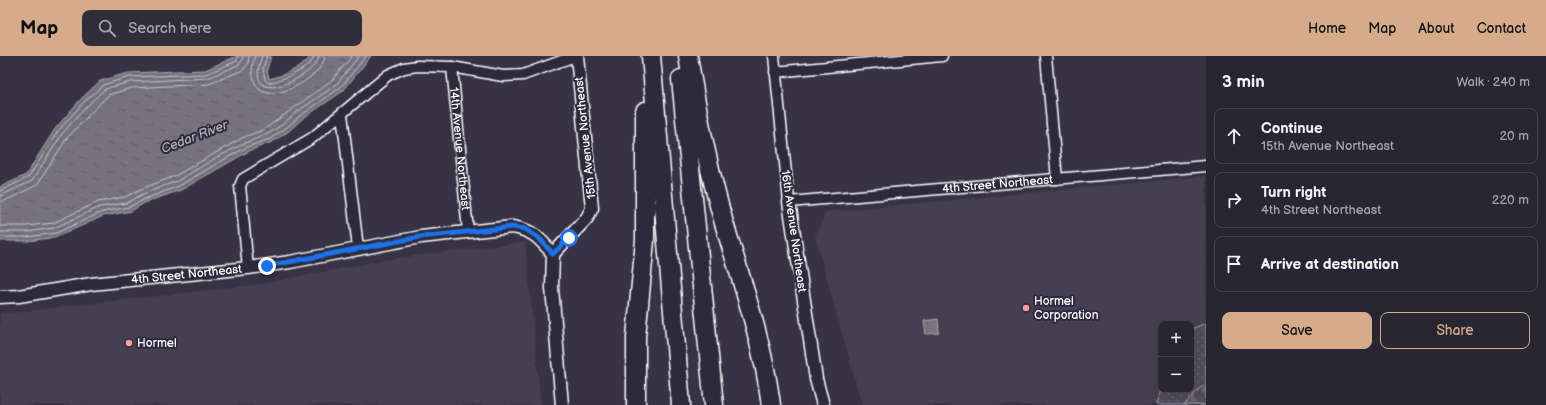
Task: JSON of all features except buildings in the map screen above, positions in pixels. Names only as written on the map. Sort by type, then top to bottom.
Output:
[{"type":"highway","points":[[636,405],[636,337],[645,217],[645,56]]},
{"type":"highway","points":[[651,56],[681,405]]},
{"type":"highway","points":[[679,56],[714,405]]},
{"type":"highway","points":[[688,56],[708,163],[724,222],[752,312],[765,365],[771,405]]},
{"type":"street","points":[[248,268],[240,186],[243,180],[312,138],[388,75],[399,70],[417,66],[452,67],[503,76],[523,75],[576,56]]},
{"type":"street","name":"15th Avenue Northeast","points":[[553,254],[587,218],[592,208],[576,56]]},
{"type":"street","name":"16th Avenue Northeast","points":[[774,56],[789,202],[816,384],[823,405]]},
{"type":"street","points":[[775,72],[942,56]]},
{"type":"street","points":[[1046,56],[1057,179]]},
{"type":"street","name":"14th Avenue Northeast","points":[[452,67],[468,231]]},
{"type":"street","points":[[342,114],[358,248]]},
{"type":"street","name":"4th Street Northeast","points":[[789,202],[1206,166]]},
{"type":"street","name":"4th Street Northeast","points":[[0,297],[19,296],[91,284],[248,268],[296,261],[358,248],[468,231],[512,227],[525,229],[539,238],[553,254]]},
{"type":"street","points":[[553,254],[552,288],[562,405]]},
{"type":"shaded area","points":[[1206,176],[1206,323],[1194,328],[1194,321],[1158,321],[1159,393],[1156,405],[862,405],[815,236],[826,212]]},
{"type":"shaded area","name":"Hormel","points":[[525,242],[541,405],[0,405],[0,314],[262,284],[383,260]]},
{"type":"green space","points":[[1206,323],[1206,405],[1156,405],[1159,393],[1194,393],[1194,328]]},
{"type":"green space","points":[[1206,385],[1206,405],[1185,405],[1200,388]]},
{"type":"water","name":"Cedar River","points":[[237,56],[271,56],[267,69],[269,79],[297,68],[311,56],[371,56],[343,91],[302,119],[289,131],[272,142],[249,151],[181,190],[146,202],[131,211],[103,216],[57,237],[28,241],[0,241],[0,187],[26,175],[55,129],[80,100],[100,81],[128,73],[205,70]]},
{"type":"water","points":[[938,319],[939,333],[926,334],[924,321]]},
{"type":"place","name":"Hormel Corporation","points":[[1026,308]]},
{"type":"place","name":"Hormel","points":[[129,343]]},
{"type":"route","points":[[267,266],[399,240],[468,231],[512,227],[525,229],[539,238],[553,254],[569,238]]}]
